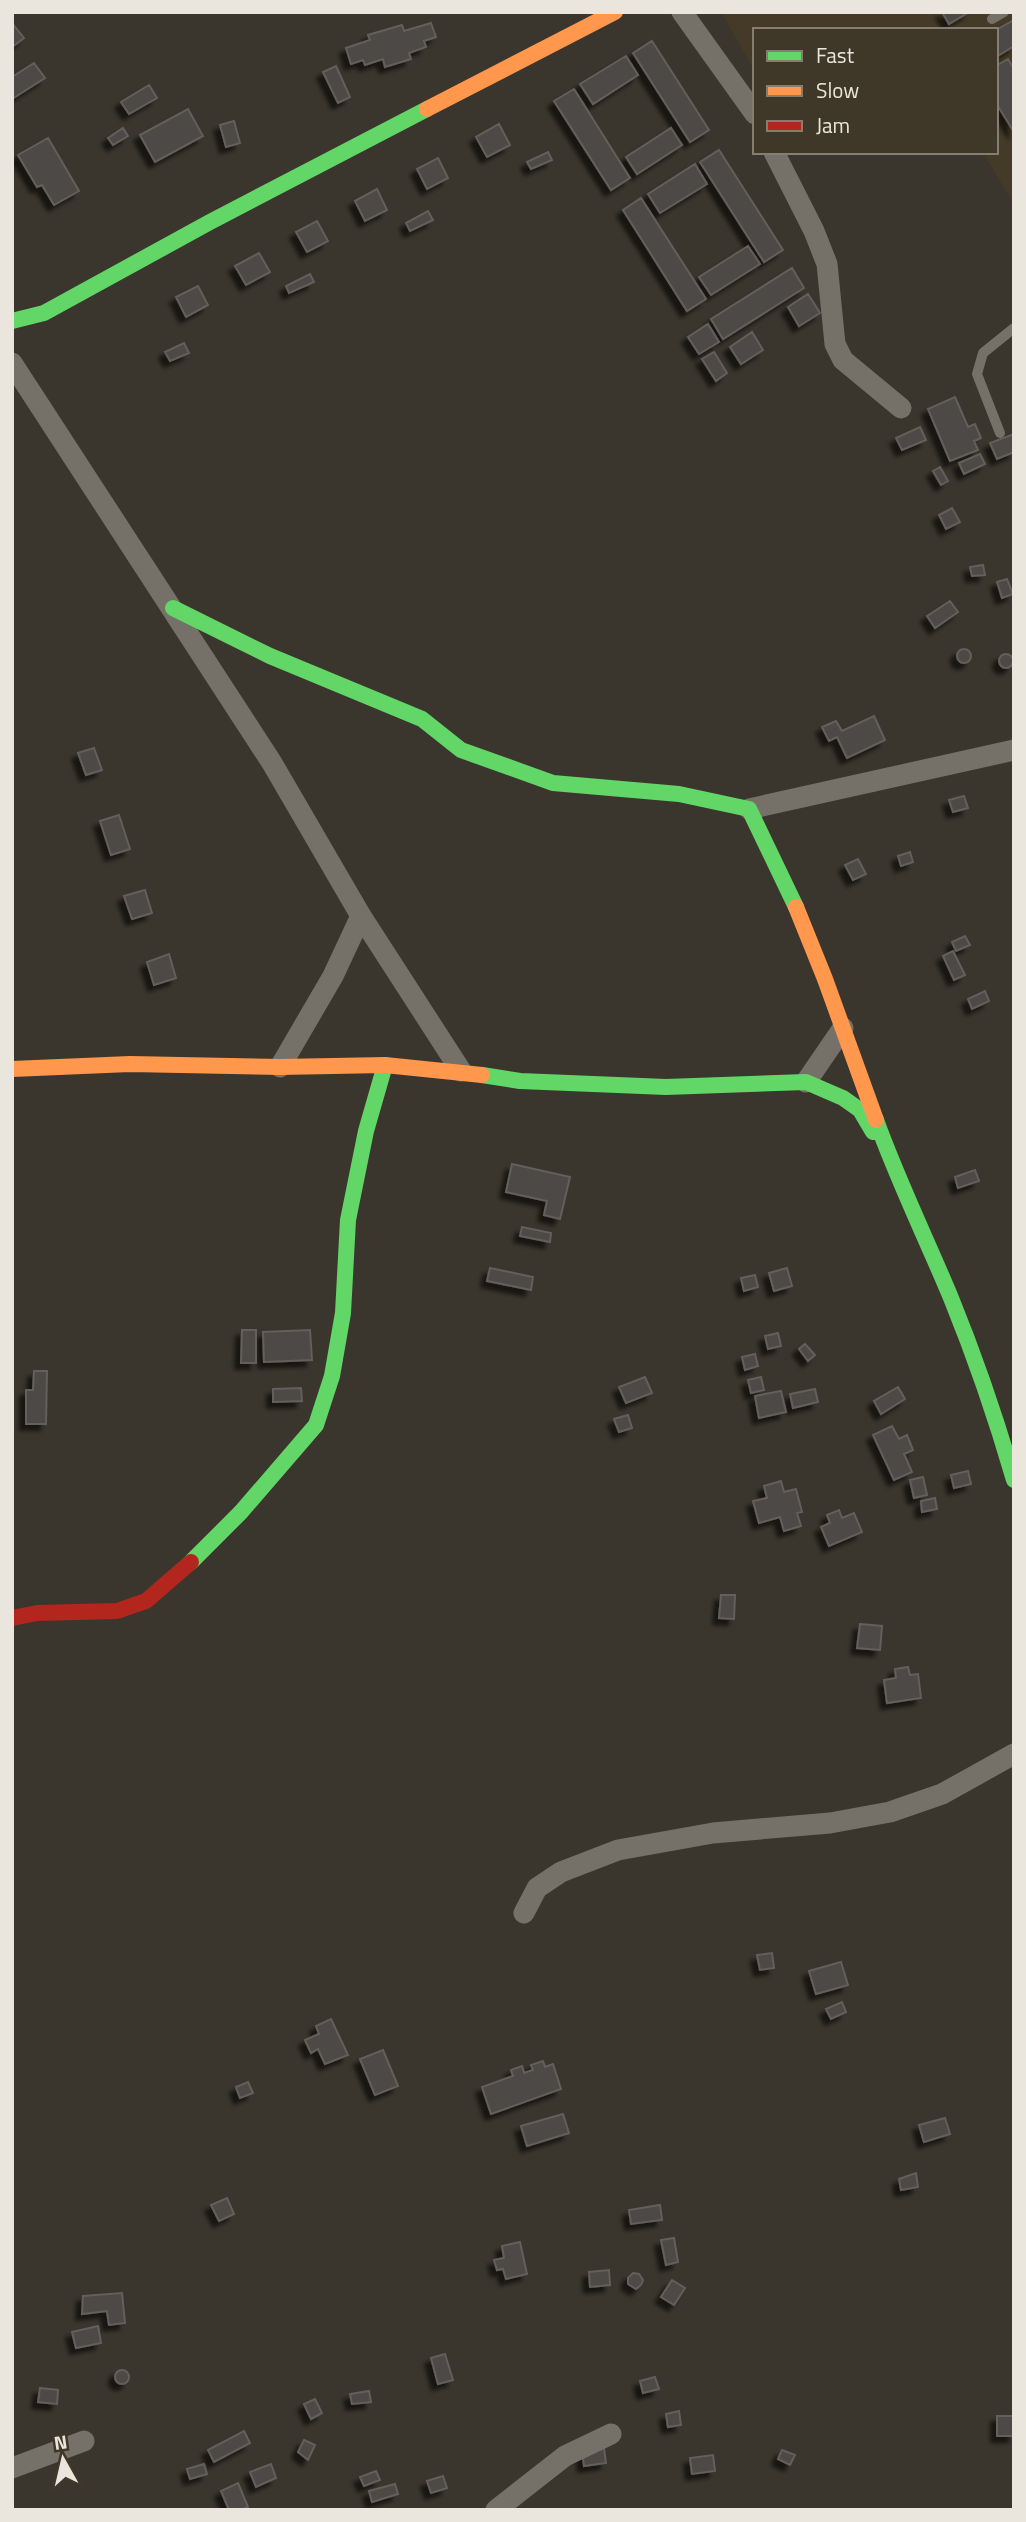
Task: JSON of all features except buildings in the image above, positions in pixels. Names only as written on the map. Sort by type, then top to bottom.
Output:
[{"type":"street","points":[[12,321],[44,313],[210,222],[615,12]]},
{"type":"street","points":[[682,12],[753,111]]},
{"type":"street","points":[[775,154],[814,231],[827,264],[835,344],[844,360],[901,408]]},
{"type":"street","points":[[12,363],[272,763],[361,916],[461,1071]]},
{"type":"street","points":[[173,608],[270,656],[422,719],[461,750],[553,783],[679,794],[749,809],[1014,750]]},
{"type":"street","points":[[749,809],[777,859],[843,1027],[888,1156],[938,1269],[991,1402],[1014,1480]]},
{"type":"street","points":[[280,1067],[333,976],[361,916]]},
{"type":"street","points":[[806,1082],[843,1027]]},
{"type":"street","points":[[12,1069],[130,1064],[280,1067],[385,1065],[461,1071],[520,1081],[666,1087],[806,1082],[843,1098],[860,1110],[888,1156]]},
{"type":"street","points":[[12,1618],[37,1613],[117,1611],[146,1601],[177,1576],[241,1512],[316,1425],[332,1377],[343,1313],[348,1220],[366,1131],[385,1065]]},
{"type":"street","points":[[524,1913],[537,1888],[561,1872],[618,1850],[713,1833],[830,1823],[890,1812],[942,1794],[1014,1754]]},
{"type":"street","points":[[496,2510],[565,2456],[611,2434]]},
{"type":"street","points":[[12,2468],[84,2441]]},
{"type":"lane","points":[[992,19],[1004,12]]},
{"type":"lane","points":[[1000,433],[977,374],[983,353],[1014,328]]},
{"type":"shaded area","points":[[721,12],[1014,12],[1014,198],[1011,200],[984,154],[998,154],[998,28],[753,28],[753,68]]},
{"type":"traffic: fast","points":[[12,321],[44,313],[210,222],[427,109]]},
{"type":"traffic: fast","points":[[173,608],[270,656],[422,719],[461,750],[553,783],[679,794],[749,809],[796,907]]},
{"type":"traffic: fast","points":[[191,1562],[241,1512],[316,1425],[332,1376],[343,1313],[348,1220],[366,1131],[385,1065]]},
{"type":"traffic: fast","points":[[482,1075],[520,1081],[666,1087],[806,1082],[843,1098],[860,1110],[873,1132]]},
{"type":"traffic: fast","points":[[876,1120],[960,1320],[1014,1480]]},
{"type":"traffic: slow","points":[[427,109],[615,12]]},
{"type":"traffic: slow","points":[[796,907],[876,1120]]},
{"type":"traffic: slow","points":[[12,1069],[130,1064],[280,1067],[385,1065],[482,1075]]},
{"type":"traffic: jam","points":[[12,1618],[37,1613],[117,1611],[146,1601],[191,1562]]}]
